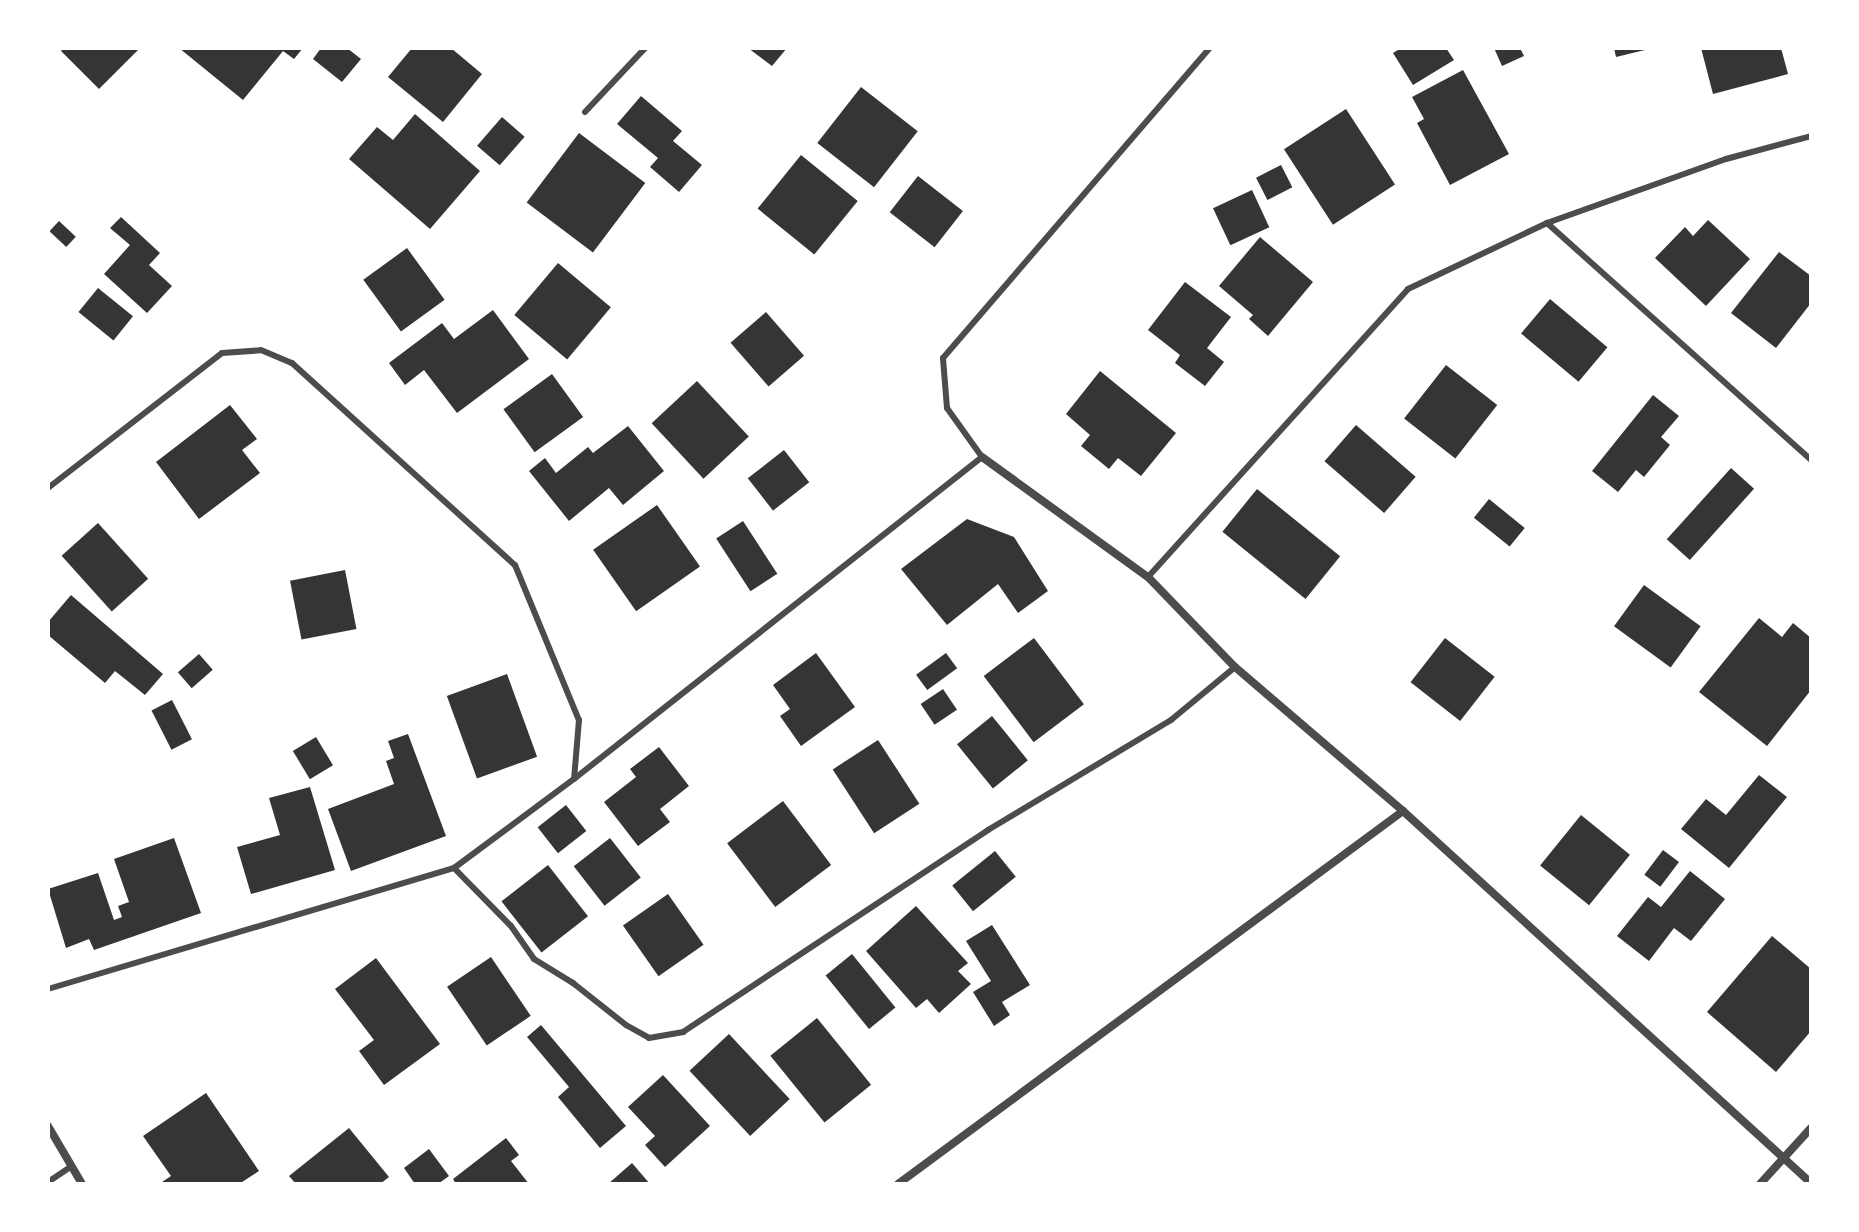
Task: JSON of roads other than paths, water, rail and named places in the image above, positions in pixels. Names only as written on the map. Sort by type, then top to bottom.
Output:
[{"type":"street","points":[[982,457],[1148,577],[1235,667],[1403,811],[1811,1183]]},
{"type":"street","points":[[898,1184],[1403,811]]},
{"type":"street","points":[[48,1126],[82,1184]]},
{"type":"street","points":[[1760,1184],[1811,1128]]},
{"type":"lane","points":[[585,112],[645,48]]},
{"type":"lane","points":[[48,989],[454,868],[574,779],[982,457],[947,408],[943,358],[1210,48]]},
{"type":"lane","points":[[1148,577],[1408,289],[1547,223],[1726,159],[1811,136]]},
{"type":"lane","points":[[1547,223],[1811,460]]},
{"type":"lane","points":[[48,488],[222,353],[261,350],[292,363],[515,565],[579,720],[574,779]]},
{"type":"lane","points":[[454,868],[511,926],[534,959],[573,983],[626,1025],[649,1038],[683,1032],[988,830],[1171,720],[1235,667]]},
{"type":"lane","points":[[48,1182],[70,1167]]}]
